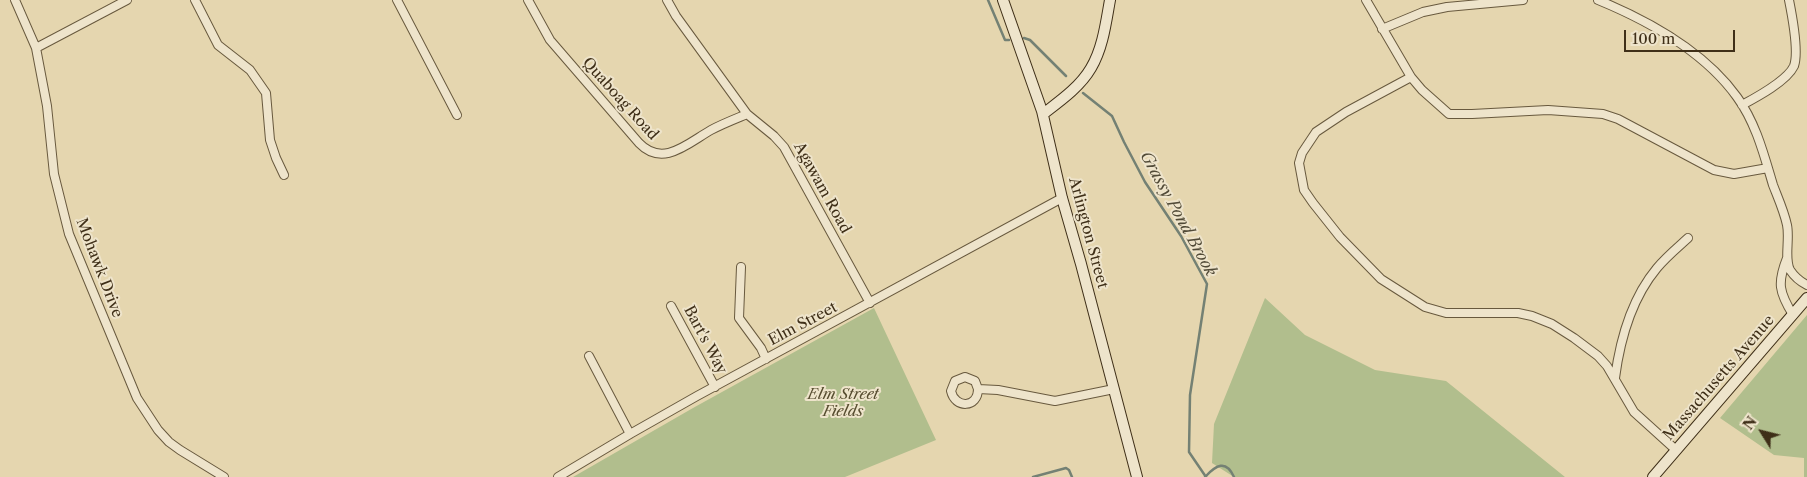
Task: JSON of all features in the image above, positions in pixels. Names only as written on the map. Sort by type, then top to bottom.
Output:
[{"type":"street","name":"Mohawk Drive","points":[[15,0],[36,48],[46,106],[54,174],[69,234],[134,390],[158,430],[169,442],[224,477]]},
{"type":"street","points":[[36,48],[127,0]]},
{"type":"street","points":[[195,0],[218,45],[250,70],[266,93],[270,140],[284,175]]},
{"type":"street","points":[[396,0],[458,115]]},
{"type":"street","name":"Quaboag Road","points":[[528,0],[550,40],[638,143],[649,152],[664,154],[678,150],[712,130],[747,114]]},
{"type":"street","name":"Agawam Road","points":[[667,0],[676,16],[747,114],[774,136],[784,147],[870,303]]},
{"type":"street","name":"Arlington Street","points":[[1003,0],[1043,114],[1062,198],[1137,477]]},
{"type":"street","points":[[1043,114],[1070,93],[1091,68],[1102,39],[1110,0]]},
{"type":"street","points":[[1366,0],[1411,77],[1422,90],[1449,114],[1548,110],[1603,114],[1618,119],[1714,170],[1734,174],[1768,168]]},
{"type":"street","points":[[1382,29],[1424,12],[1447,7],[1523,0]]},
{"type":"street","points":[[1598,0],[1633,16],[1688,49],[1724,80],[1742,105],[1752,123],[1786,222],[1789,244],[1787,258],[1780,278],[1780,290],[1792,315]]},
{"type":"street","points":[[1742,105],[1776,84],[1785,77],[1794,65],[1795,42],[1789,0]]},
{"type":"street","points":[[1411,77],[1346,112],[1316,132],[1302,153],[1299,163],[1304,190],[1365,264],[1382,280],[1425,307],[1440,312],[1518,313],[1532,316],[1552,324],[1585,346],[1607,366],[1634,412],[1676,450]]},
{"type":"street","name":"Elm Street","points":[[558,477],[630,434],[1062,198]]},
{"type":"street","points":[[1615,378],[1624,338],[1637,300],[1658,268],[1688,238]]},
{"type":"street","points":[[1787,258],[1790,270],[1807,285]]},
{"type":"street","points":[[741,266],[738,316],[761,348],[766,359]]},
{"type":"street","name":"Massachusetts Avenue","points":[[1653,477],[1807,298]]},
{"type":"street","name":"Bart's Way","points":[[671,306],[715,387]]},
{"type":"street","points":[[588,356],[630,434]]},
{"type":"street","points":[[978,389],[1007,392],[1055,401],[1114,389]]},
{"type":"green space","points":[[1265,298],[1305,335],[1375,370],[1446,381],[1565,477],[1234,477],[1212,463],[1214,424]]},
{"type":"green space","name":"Elm Street Fields","points":[[874,308],[936,440],[845,477],[573,477],[693,408]]},
{"type":"green space","points":[[1807,315],[1807,477],[1804,477],[1804,458],[1774,455],[1720,418]]},
{"type":"waterway","name":"Grassy Pond Brook","points":[[988,0],[1005,40],[1009,40]]},
{"type":"waterway","name":"Grassy Pond Brook","points":[[1024,38],[1030,40],[1066,76]]},
{"type":"waterway","name":"Grassy Pond Brook","points":[[1083,93],[1112,116],[1145,182],[1181,236],[1207,284],[1190,395],[1189,452],[1206,477]]},
{"type":"waterway","points":[[1205,477],[1213,469],[1221,466],[1228,468],[1234,477]]},
{"type":"waterway","points":[[1033,477],[1066,468],[1072,477]]}]
